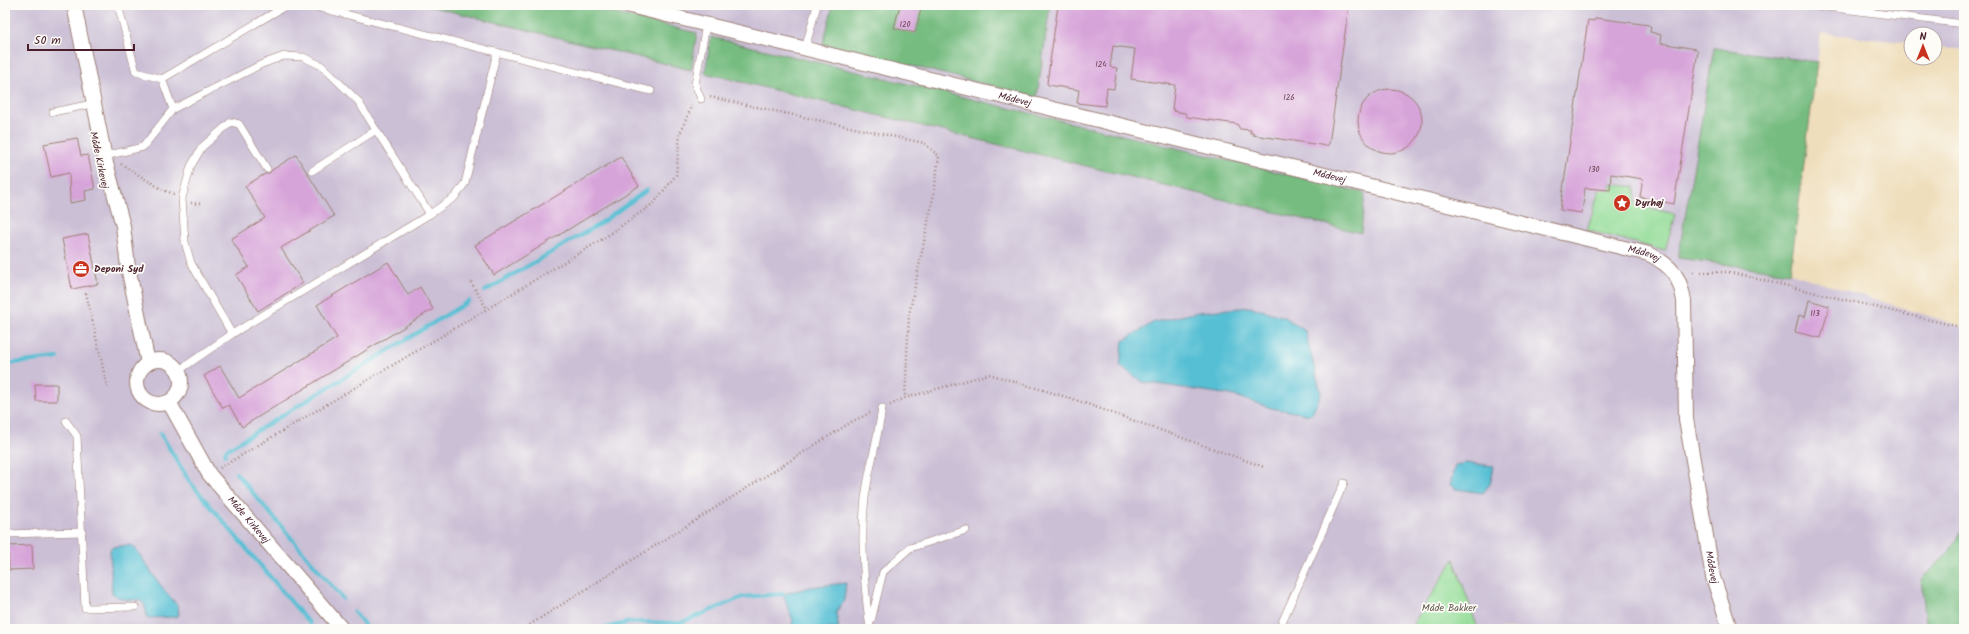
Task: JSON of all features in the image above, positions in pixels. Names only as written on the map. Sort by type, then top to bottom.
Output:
[{"type":"street","name":"Måde Kirkevej","points":[[74,5],[106,160],[123,226],[128,267],[148,363]]},
{"type":"street","name":"Mådevej","points":[[626,5],[1649,254],[1663,261],[1674,272],[1682,286],[1684,301],[1686,419],[1713,577],[1730,629]]},
{"type":"street","name":"Måde Kirkevej","points":[[83,51],[87,105],[110,210],[128,267]]},
{"type":"street","points":[[156,360],[164,361],[172,365],[178,371],[180,378],[179,392],[169,402],[154,404],[141,396],[137,382],[138,374],[148,363],[156,360]]},
{"type":"street","name":"Måde Kirkevej","points":[[169,402],[209,474],[342,629]]},
{"type":"lane","points":[[118,5],[136,72],[162,79],[287,5]]},
{"type":"lane","points":[[309,5],[651,91]]},
{"type":"lane","points":[[805,49],[817,5]]},
{"type":"lane","points":[[1810,5],[1839,7],[1964,24]]},
{"type":"lane","points":[[701,99],[695,84],[706,25]]},
{"type":"lane","points":[[178,371],[232,334],[455,198],[465,183],[498,52]]},
{"type":"lane","points":[[106,160],[143,147],[173,109],[262,64],[284,56],[303,57],[322,66],[358,101],[430,214]]},
{"type":"lane","points":[[162,79],[173,109]]},
{"type":"lane","points":[[52,112],[87,105]]},
{"type":"lane","points":[[232,334],[191,263],[185,242],[182,198],[191,166],[202,147],[231,122],[239,124],[267,169]]},
{"type":"lane","points":[[312,171],[376,130]]},
{"type":"lane","points":[[870,628],[862,549],[865,498],[879,432],[882,408]]},
{"type":"lane","points":[[66,421],[77,436],[85,608],[135,607]]},
{"type":"lane","points":[[1280,629],[1344,484]]},
{"type":"lane","points":[[870,628],[883,572],[910,548],[966,530]]},
{"type":"lane","points":[[5,534],[82,532]]},
{"type":"path","points":[[209,474],[604,238],[654,203],[676,175],[680,134],[691,104],[701,99],[712,97],[924,143],[939,156],[934,193],[909,315],[905,398]]},
{"type":"path","points":[[106,160],[116,161],[163,190],[173,193]]},
{"type":"path","points":[[190,203],[201,204]]},
{"type":"path","points":[[1674,272],[1728,272],[1964,328]]},
{"type":"path","points":[[471,282],[487,309]]},
{"type":"path","points":[[86,293],[108,390]]},
{"type":"path","points":[[523,629],[853,421],[905,398],[989,374],[1073,399],[1264,467]]},
{"type":"shaded area","points":[[5,5],[718,5],[737,9],[738,5],[1964,5],[1964,50],[1943,47],[1943,26],[1903,26],[1903,42],[1821,33],[1790,273],[1964,327],[1964,629],[5,629]]},
{"type":"green space","points":[[425,5],[579,5],[697,33],[691,70]]},
{"type":"green space","points":[[833,5],[1050,5],[1037,97],[823,44]]},
{"type":"green space","points":[[711,37],[1365,193],[1361,233],[705,73]]},
{"type":"green space","points":[[1714,48],[1817,62],[1790,273],[1678,258]]},
{"type":"green space","points":[[1610,184],[1635,187],[1636,205],[1675,214],[1665,251],[1587,230],[1600,188],[1610,190]]},
{"type":"green space","points":[[1964,525],[1964,629],[1927,629],[1921,579],[1948,554]]},
{"type":"green space","name":"Måde Bakker","points":[[1454,559],[1478,629],[1410,629]]},
{"type":"water","points":[[1251,307],[1285,317],[1305,331],[1321,394],[1311,415],[1271,408],[1231,395],[1143,382],[1120,366],[1123,341],[1154,322],[1198,312]]},
{"type":"water","points":[[1466,463],[1494,466],[1490,484],[1483,493],[1456,489],[1450,485],[1455,465]]},
{"type":"water","points":[[130,545],[135,548],[164,590],[178,606],[179,615],[175,617],[147,618],[143,603],[136,600],[125,600],[112,593],[110,550],[112,547]]},
{"type":"water","points":[[846,583],[844,600],[836,613],[839,629],[790,629],[793,621],[783,594],[810,587]]},
{"type":"building","points":[[900,5],[922,5],[915,33],[894,28]]},
{"type":"building","points":[[1058,5],[1349,5],[1329,144],[1327,146],[1253,135],[1253,133],[1250,133],[1251,130],[1240,129],[1237,124],[1187,117],[1185,113],[1173,111],[1175,85],[1131,79],[1135,49],[1113,46],[1110,67],[1117,68],[1114,89],[1107,88],[1105,106],[1077,103],[1079,90],[1048,85],[1047,83]]},
{"type":"building","points":[[1596,18],[1649,25],[1651,27],[1650,32],[1661,35],[1660,43],[1696,49],[1698,51],[1674,204],[1640,197],[1643,179],[1611,174],[1610,190],[1585,188],[1582,213],[1560,210],[1588,20],[1594,21]]},
{"type":"building","points":[[1384,89],[1396,89],[1413,98],[1420,109],[1422,121],[1420,133],[1413,144],[1396,153],[1384,153],[1372,148],[1363,139],[1358,127],[1358,115],[1363,103],[1372,94]]},
{"type":"building","points":[[77,138],[81,156],[88,155],[95,189],[85,191],[86,200],[70,203],[69,173],[51,177],[44,144]]},
{"type":"building","points":[[296,155],[334,216],[281,248],[303,283],[258,311],[236,275],[249,267],[231,239],[265,218],[245,186],[269,173]]},
{"type":"building","points":[[621,157],[639,186],[494,275],[475,245]]},
{"type":"building","points":[[88,234],[98,284],[72,289],[62,239]]},
{"type":"building","points":[[388,262],[408,295],[420,287],[433,309],[242,427],[229,405],[223,408],[204,376],[220,366],[239,398],[337,338],[317,305]]},
{"type":"building","points":[[1809,300],[1829,306],[1821,338],[1795,332],[1799,315],[1805,317]]},
{"type":"building","points":[[35,384],[57,384],[57,401],[36,401]]},
{"type":"building","points":[[32,545],[33,569],[9,570],[8,546]]},
{"type":"waterway","points":[[485,291],[598,225],[647,190]]},
{"type":"waterway","points":[[225,455],[226,450],[469,301]]},
{"type":"waterway","points":[[5,364],[58,358]]},
{"type":"waterway","points":[[160,433],[190,482],[310,624]]},
{"type":"waterway","points":[[236,473],[343,599]]},
{"type":"waterway","points":[[601,629],[630,622],[680,623],[743,597],[783,594]]},
{"type":"waterway","points":[[354,612],[368,629]]},
{"type":"place","name":"Dyrhøj","points":[[1622,203]]},
{"type":"place","name":"Deponi Syd","points":[[81,269]]}]
